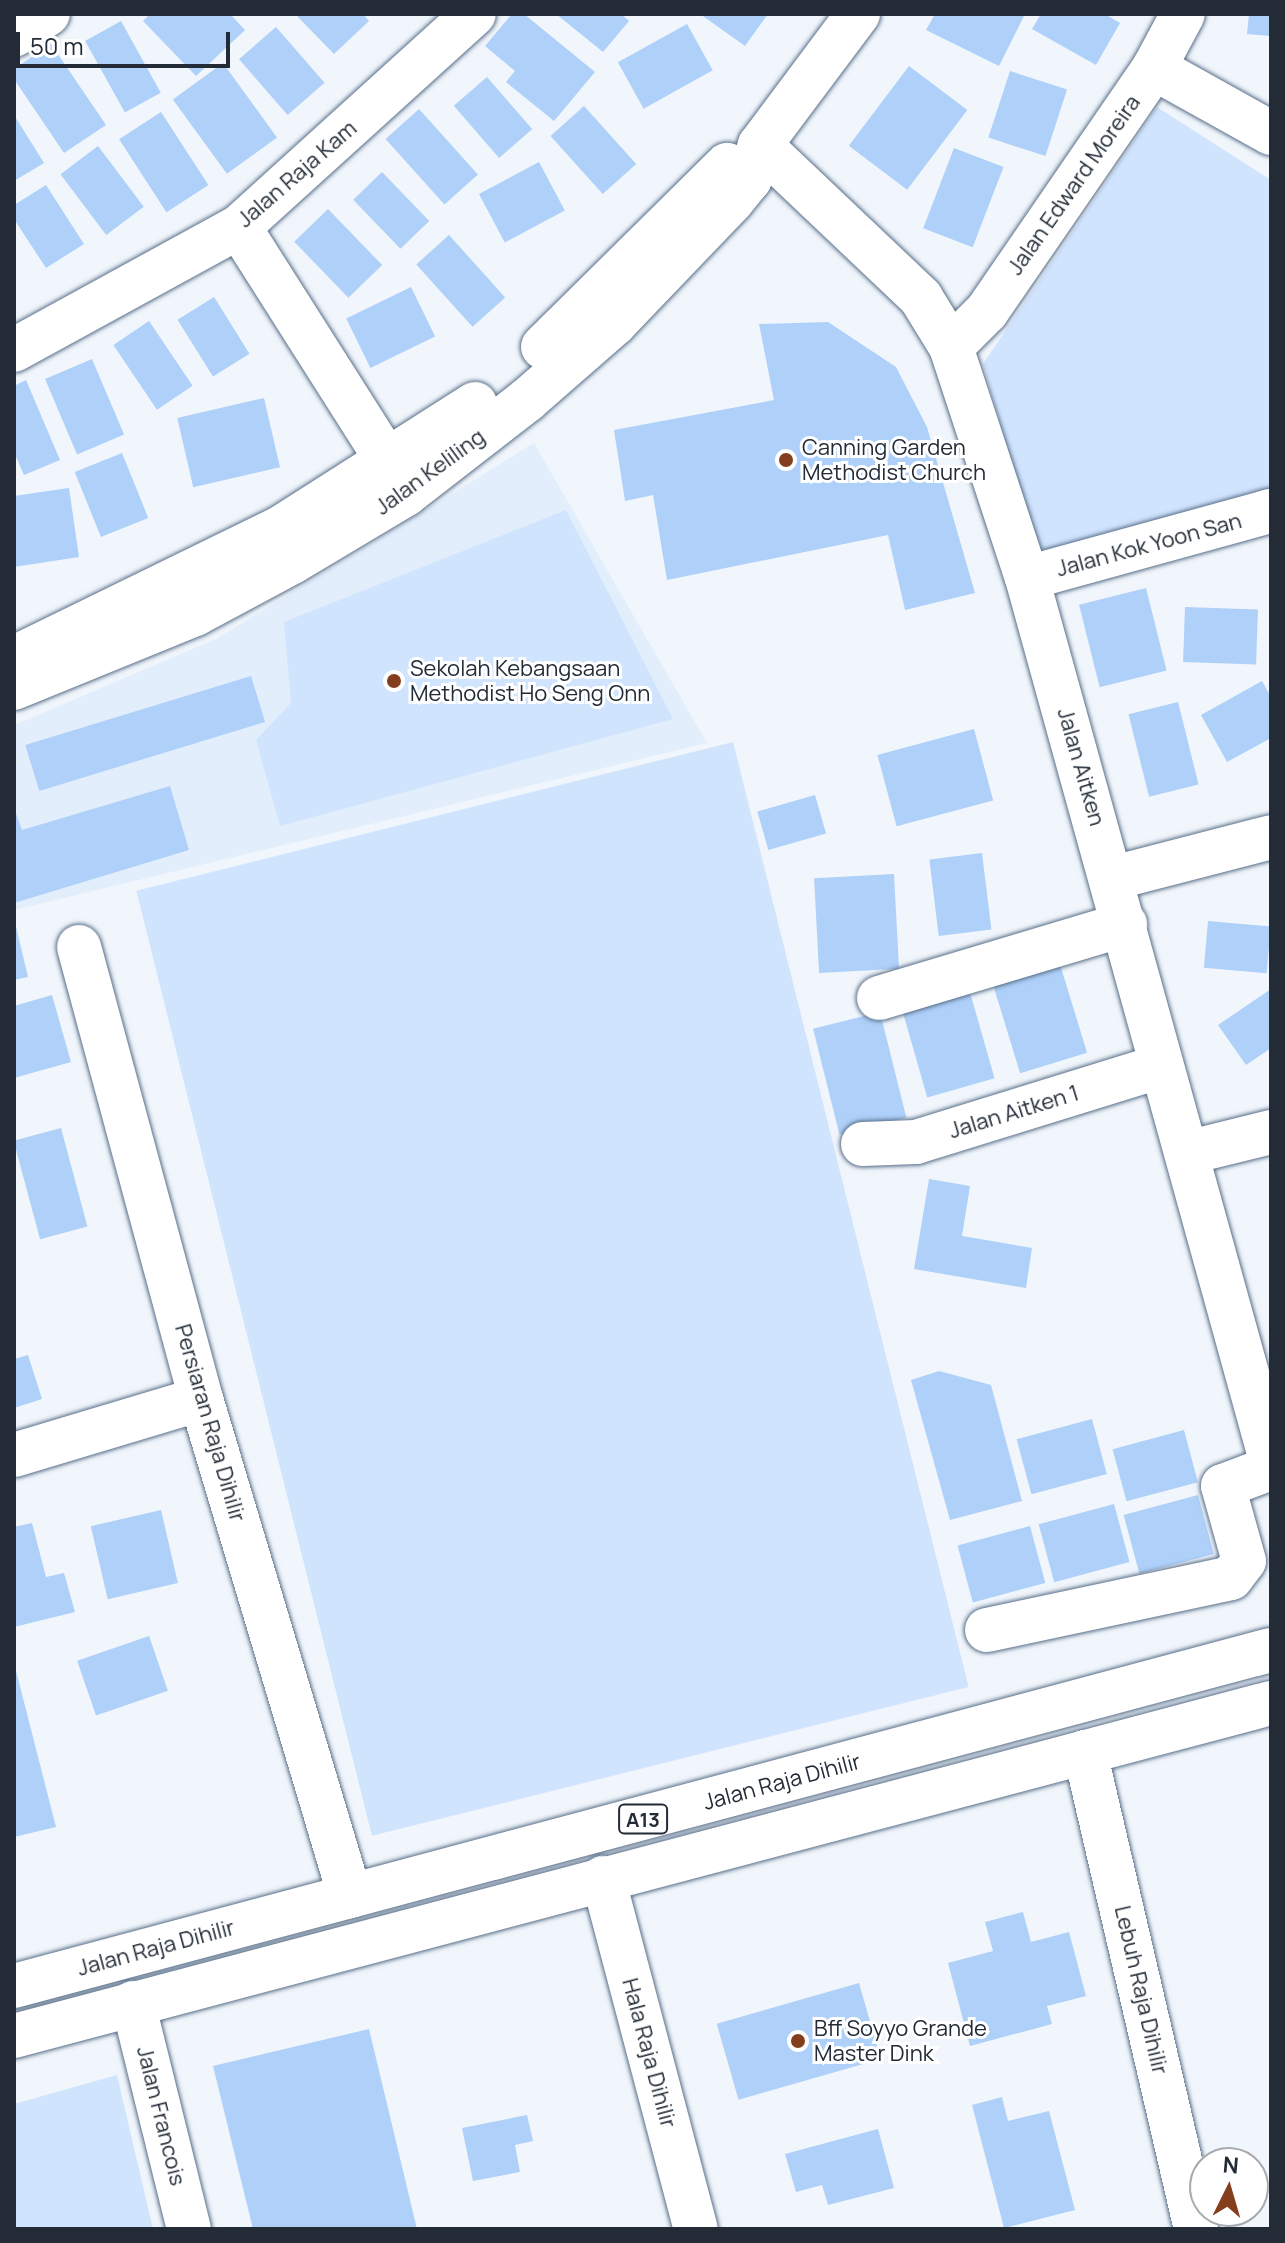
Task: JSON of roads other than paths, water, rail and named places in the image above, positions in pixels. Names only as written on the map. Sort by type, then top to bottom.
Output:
[{"type":"street","points":[[14,35],[48,14]]},
{"type":"street","name":"Jalan Raja Kam","points":[[14,350],[239,227],[474,14]]},
{"type":"street","name":"Jalan Keliling","points":[[14,658],[200,570],[389,463],[454,421],[557,336],[712,178],[760,145],[858,14]]},
{"type":"street","name":"Jalan Edward Moreira","points":[[951,347],[987,311],[1154,68],[1183,14]]},
{"type":"street","points":[[1154,68],[1271,133]]},
{"type":"street","name":"Jalan Keliling","points":[[14,688],[195,614],[406,494],[614,324],[750,179],[760,145]]},
{"type":"street","name":"Jalan Aitken","points":[[760,145],[921,298],[951,347],[1027,578],[1113,878],[1162,1066],[1190,1152],[1271,1460]]},
{"type":"street","points":[[239,227],[389,463]]},
{"type":"street","name":"Jalan Kok Yoon San","points":[[1027,578],[1271,511]]},
{"type":"street","points":[[1113,878],[1271,837]]},
{"type":"street","points":[[879,998],[1125,924]]},
{"type":"street","name":"Persiaran Raja Dihilir","points":[[79,947],[201,1399],[350,1896]]},
{"type":"street","name":"Jalan Aitken 1","points":[[863,1144],[916,1142],[1162,1066]]},
{"type":"street","points":[[1190,1152],[1271,1132]]},
{"type":"street","points":[[14,1455],[201,1399]]},
{"type":"street","points":[[987,1630],[1231,1578],[1244,1561],[1223,1486],[1271,1468]]},
{"type":"street","name":"Jalan Raja Dihilir","points":[[14,1986],[1271,1650]]},
{"type":"street","name":"A13","points":[[14,2036],[1271,1703]]},
{"type":"street","name":"Lebuh Raja Dihilir","points":[[1085,1752],[1196,2229]]},
{"type":"street","name":"Hala Raja Dihilir","points":[[603,1878],[696,2229]]},
{"type":"street","name":"Jalan Francois","points":[[133,2003],[189,2229]]},
{"type":"place","name":"Canning Garden Methodist Church","points":[[786,460]]},
{"type":"place","name":"Sekolah Kebangsaan Methodist Ho Seng Onn","points":[[394,681]]},
{"type":"place","name":"Bff Soyyo Grande Master Dink","points":[[798,2041]]}]
